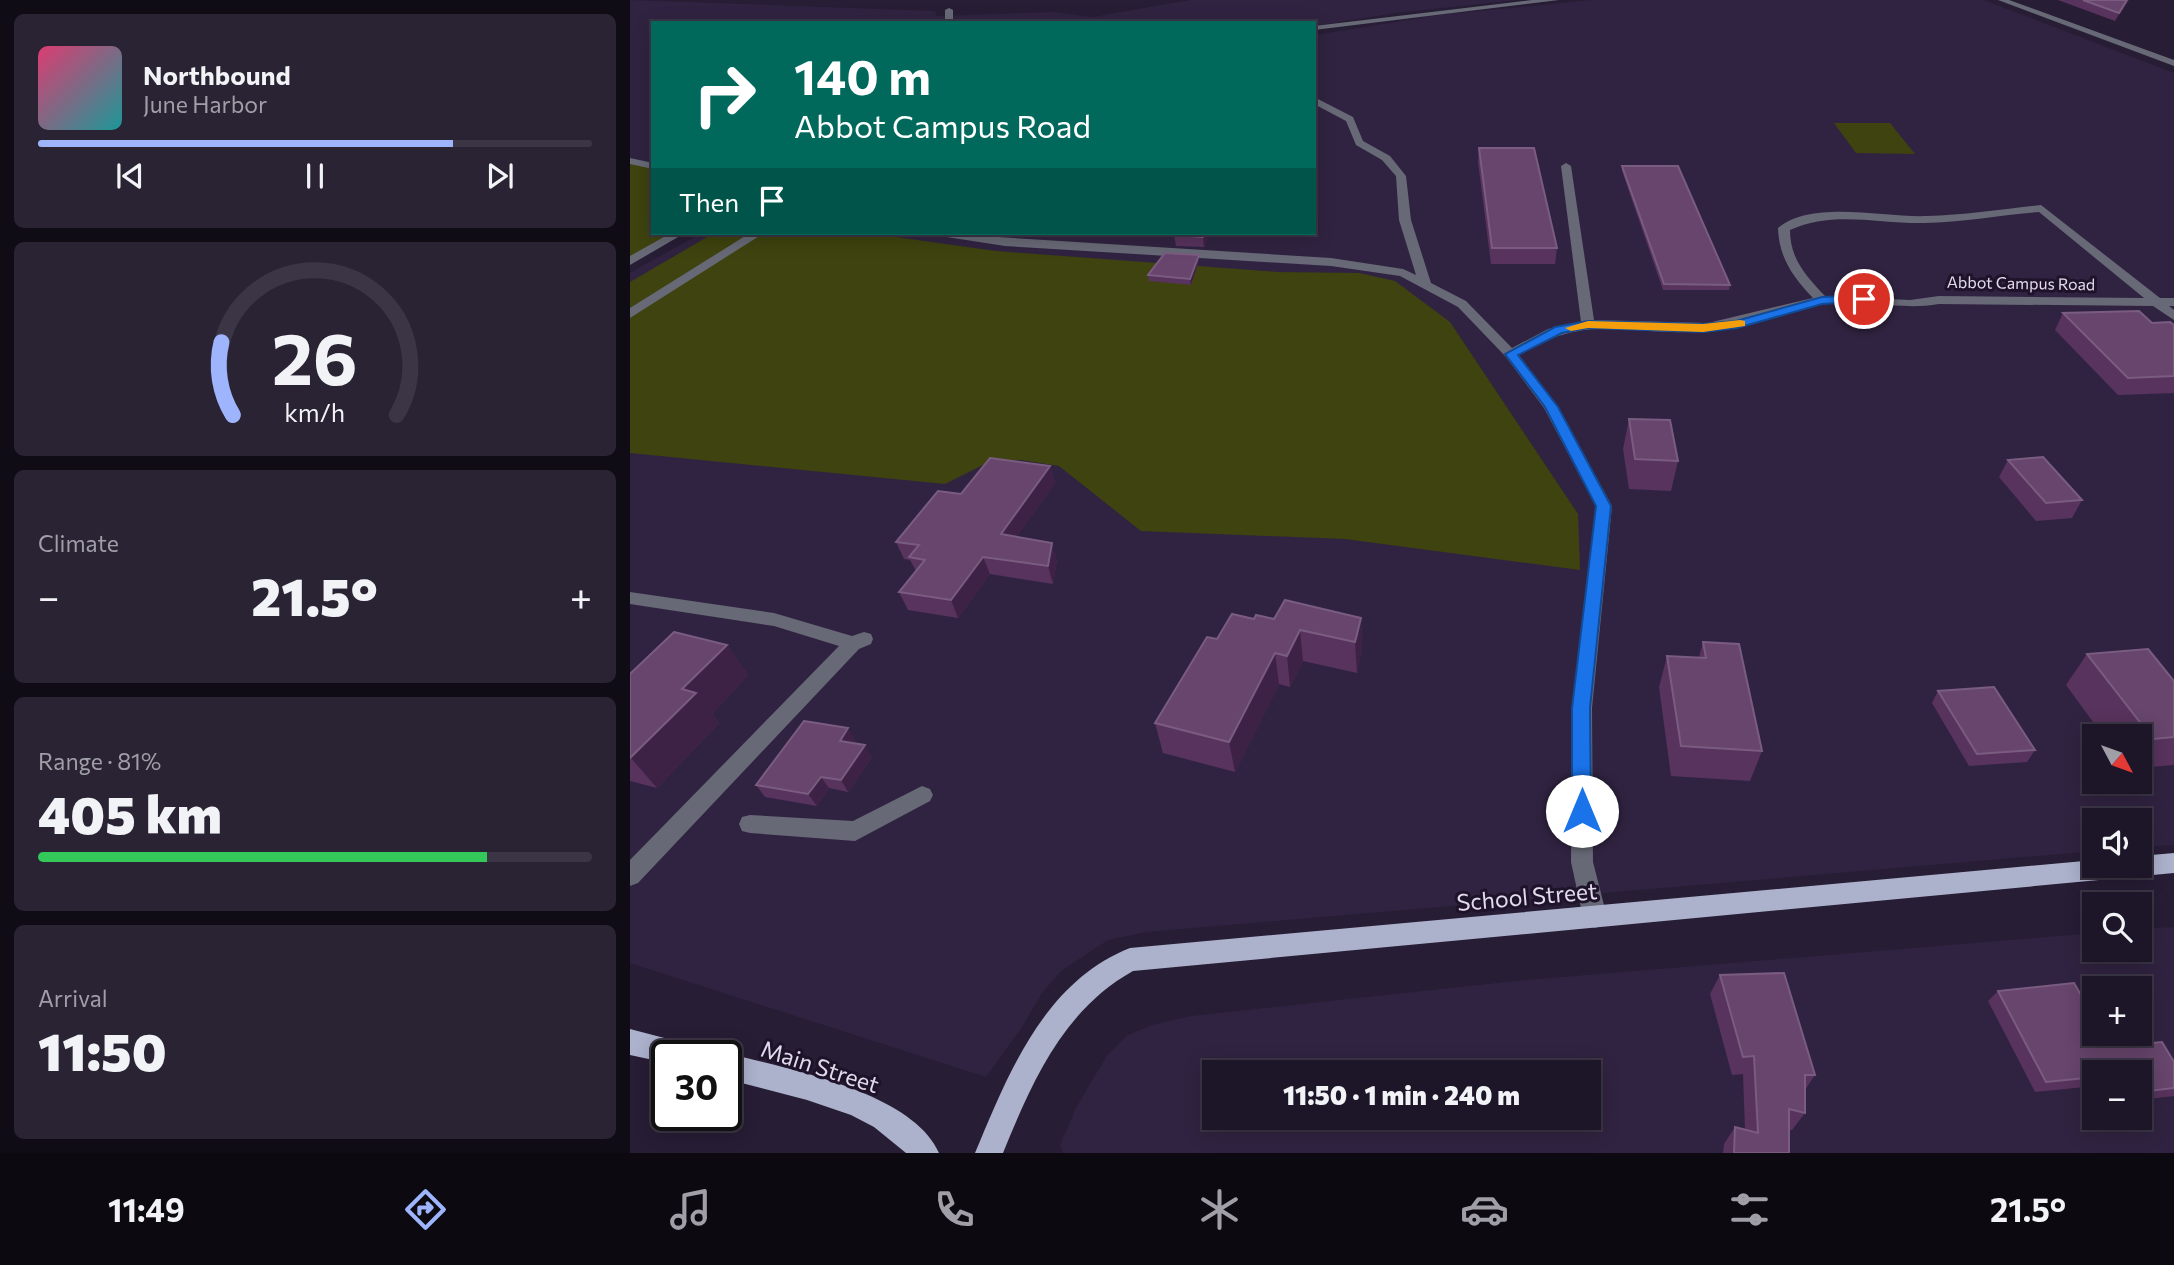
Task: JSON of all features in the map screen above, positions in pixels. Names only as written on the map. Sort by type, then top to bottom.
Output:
[{"type":"main road","name":"School Street","points":[[989,1153],[1013,1096],[1039,1049],[1068,1008],[1110,968],[1130,960],[2174,863]]},
{"type":"main road","points":[[630,1042],[651,1047]]},
{"type":"main road","name":"Main Street","points":[[742,1071],[863,1105],[909,1133],[925,1153]]},
{"type":"street","points":[[1316,28],[1413,14],[1555,0]]},
{"type":"street","points":[[2002,0],[2174,63]]},
{"type":"street","points":[[949,10],[949,21]]},
{"type":"street","points":[[1316,101],[1350,119],[1359,143],[1386,158],[1401,176],[1405,220],[1424,284]]},
{"type":"street","points":[[630,161],[651,166]]},
{"type":"street","points":[[1566,166],[1588,325]]},
{"type":"street","points":[[1822,300],[1792,267],[1783,246],[1784,228],[1808,218],[1861,216],[1913,220],[2040,208],[2174,316]]},
{"type":"street","points":[[630,261],[676,235]]},
{"type":"street","points":[[630,314],[755,235]]},
{"type":"street","points":[[954,235],[1018,244],[1331,262],[1403,273],[1462,304],[1511,354],[1551,407],[1604,506],[1581,708],[1582,862],[1595,917]]},
{"type":"street","name":"Abbot Campus Road","points":[[1511,354],[1559,330],[1588,325],[1703,328],[1737,324],[1822,300],[1864,299],[1921,304],[1939,300],[2174,302]]},
{"type":"street","points":[[630,598],[780,622],[858,641],[630,876]]},
{"type":"street","points":[[750,824],[855,831],[922,794]]},
{"type":"shaded area","points":[[630,0],[935,11],[937,16],[1054,12],[1092,17],[1190,0],[1517,0],[1396,13],[1316,26],[1316,21],[651,21],[651,235],[630,255]]},
{"type":"shaded area","points":[[1591,0],[1984,0],[2174,73],[2174,845],[2152,846],[2152,808],[2082,808],[2082,852],[1146,932],[1108,940],[1061,971],[1042,993],[1022,1027],[986,1077],[630,963],[630,273],[697,235],[1316,235],[1316,35],[1440,15]]},
{"type":"shaded area","points":[[2174,927],[2174,1153],[1063,1153],[1060,1145],[1076,1108],[1106,1057],[1128,1035],[1152,1025],[1191,1016],[1516,981],[2082,934],[2082,962],[2152,962],[2152,928]]},
{"type":"green space","points":[[1834,123],[1890,123],[1915,154],[1856,153]]},
{"type":"green space","points":[[630,161],[651,166],[651,235],[676,235],[630,261]]},
{"type":"green space","points":[[711,235],[881,235],[996,251],[1278,272],[1359,273],[1395,281],[1450,322],[1578,514],[1580,570],[1345,539],[1141,531],[1059,466],[1021,460],[987,463],[945,484],[630,453],[630,282]]},
{"type":"building","points":[[2083,0],[2127,0],[2119,13]]},
{"type":"building","points":[[1479,148],[1534,148],[1557,248],[1492,248]]},
{"type":"building","points":[[1622,166],[1678,166],[1730,285],[1664,284]]},
{"type":"building","points":[[1165,253],[1199,255],[1190,279],[1148,275]]},
{"type":"building","points":[[2139,311],[2152,323],[2170,322],[2174,325],[2174,376],[2128,378],[2063,313]]},
{"type":"building","points":[[1629,419],[1670,420],[1678,461],[1635,459]]},
{"type":"building","points":[[2043,457],[2082,500],[2046,503],[2008,460]]},
{"type":"building","points":[[990,458],[1050,466],[1001,534],[1052,543],[1048,566],[983,557],[951,600],[899,592],[925,560],[909,557],[919,545],[896,542],[938,491],[961,494]]},
{"type":"building","points":[[1285,600],[1361,618],[1355,642],[1300,630],[1287,656],[1275,653],[1229,742],[1155,723],[1207,637],[1217,639],[1232,614],[1254,619],[1256,615],[1274,619]]},
{"type":"building","points":[[674,632],[727,645],[682,689],[696,693],[630,758],[630,674]]},
{"type":"building","points":[[1703,642],[1739,644],[1762,751],[1681,746],[1667,656],[1706,658]]},
{"type":"building","points":[[2148,649],[2174,681],[2174,737],[2153,739],[2152,724],[2141,724],[2087,654]]},
{"type":"building","points":[[1994,687],[2035,750],[1977,754],[1938,691]]},
{"type":"building","points":[[804,721],[848,728],[840,741],[865,745],[841,780],[821,777],[808,794],[756,785]]},
{"type":"building","points":[[1784,973],[1815,1075],[1805,1075],[1805,1113],[1789,1109],[1789,1153],[1734,1153],[1735,1127],[1758,1133],[1754,1056],[1743,1057],[1720,975]]},
{"type":"building","points":[[2074,983],[2082,997],[2082,1046],[2152,1046],[2152,1043],[2162,1042],[2174,1062],[2174,1088],[2152,1091],[2152,1060],[2082,1060],[2082,1078],[2046,1082],[1998,991]]},
{"type":"slow traffic","points":[[1571,328],[1588,325],[1703,328],[1740,323]]},
{"type":"route","points":[[1582,811],[1581,708],[1604,506],[1551,407],[1511,354],[1559,330],[1588,325],[1703,328],[1737,324],[1822,300],[1864,299]]}]
